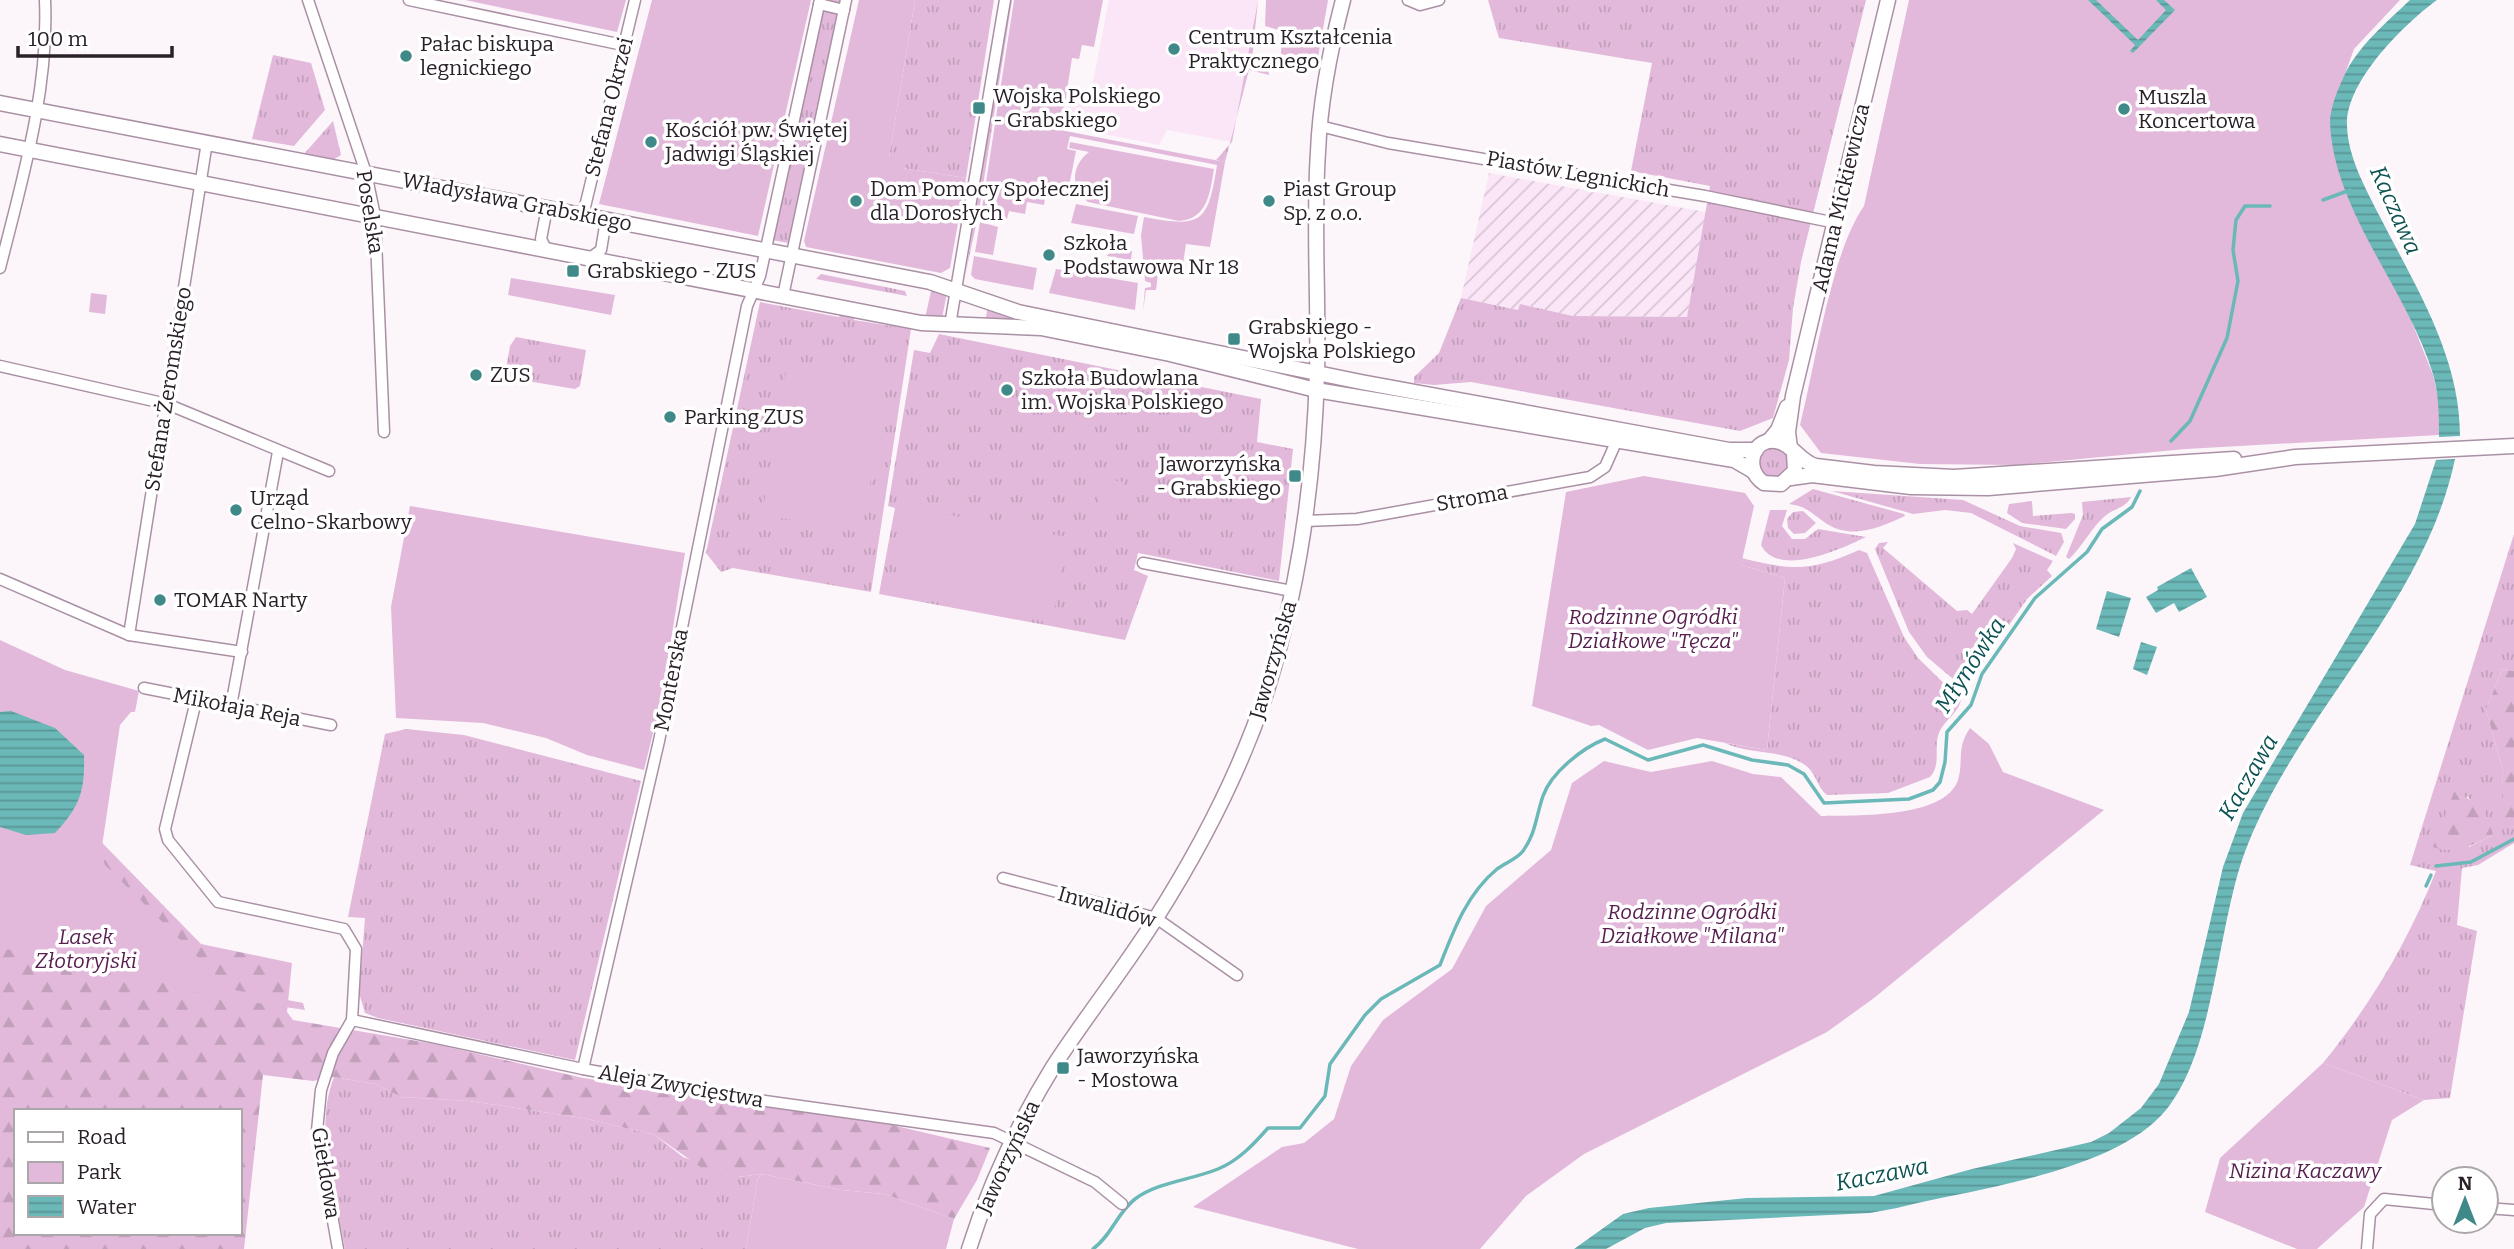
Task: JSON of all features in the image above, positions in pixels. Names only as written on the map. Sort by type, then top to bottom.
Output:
[{"type":"street","points":[[0,268],[29,150],[45,63],[45,0]]},
{"type":"street","name":"Poselska","points":[[308,0],[366,173],[375,216],[384,432]]},
{"type":"street","points":[[409,0],[623,45]]},
{"type":"street","name":"Stefana Okrzei","points":[[583,215],[635,0]]},
{"type":"street","points":[[950,326],[1005,0]]},
{"type":"street","name":"Jaworzyńska","points":[[969,1249],[1012,1142],[1056,1064],[1156,918],[1203,838],[1239,764],[1266,691],[1292,591],[1305,522],[1317,373],[1320,126],[1327,72],[1343,0]]},
{"type":"street","points":[[1408,0],[1420,5],[1439,0]]},
{"type":"street","name":"Adama Mickiewicza","points":[[1792,451],[1788,432],[1793,396],[1888,0]]},
{"type":"street","points":[[783,296],[845,5],[820,2]]},
{"type":"street","name":"Monterska","points":[[583,1069],[659,741],[747,306],[756,291],[820,2]]},
{"type":"street","name":"Władysława Grabskiego","points":[[0,103],[956,289],[1031,321],[1316,390],[1734,460],[1753,471]]},
{"type":"street","name":"Piastów Legnickich","points":[[1320,126],[1388,143],[1705,196],[1836,223]]},
{"type":"street","name":"Stefana Żeromskiego","points":[[129,635],[207,142]]},
{"type":"street","name":"Władysława Grabskiego","points":[[0,144],[756,291],[950,326],[1031,321],[1729,450],[1756,450]]},
{"type":"street","points":[[546,249],[541,239],[547,213],[553,209]]},
{"type":"street","points":[[590,258],[601,250],[605,225],[600,218]]},
{"type":"street","points":[[0,366],[167,404],[329,471]]},
{"type":"street","name":"Adama Mickiewicza","points":[[1769,441],[1778,430],[1793,396]]},
{"type":"street","name":"Stroma","points":[[1305,522],[1357,519],[1590,477],[1605,467],[1617,440]]},
{"type":"street","points":[[2076,477],[1888,474],[1816,466],[1780,442],[1769,441],[1756,450],[1752,460],[1753,471],[1759,480],[1769,485],[1812,475],[1876,484],[1950,488],[2076,477],[2214,459],[2268,459],[2514,446]]},
{"type":"street","points":[[1791,478],[1796,466],[1792,451]]},
{"type":"street","points":[[231,706],[278,452]]},
{"type":"street","points":[[1143,563],[1292,591]]},
{"type":"street","points":[[0,579],[129,635],[242,652]]},
{"type":"street","name":"Mikołaja Reja","points":[[144,688],[331,725]]},
{"type":"street","points":[[205,700],[195,705],[165,829],[168,840],[218,902],[344,929],[356,949],[352,1020]]},
{"type":"street","name":"Inwalidów","points":[[1003,878],[1156,918],[1237,975]]},
{"type":"street","name":"Aleja Zwycięstwa","points":[[352,1020],[583,1069],[737,1097],[993,1133],[1095,1182],[1122,1204]]},
{"type":"street","name":"Giełdowa","points":[[338,1249],[317,1131],[317,1113],[333,1053],[352,1020]]},
{"type":"street","points":[[2367,1249],[2370,1214],[2384,1199],[2430,1204]]},
{"type":"shaded area","name":"Centrum Kształcenia Praktycznego","points":[[1109,0],[1258,0],[1232,142],[1167,130],[1159,145],[1063,126],[1069,100],[1090,97]]},
{"type":"shaded area","points":[[1489,173],[1706,212],[1687,317],[1573,316],[1520,304],[1518,310],[1461,298]]},
{"type":"green space","points":[[465,0],[626,0],[617,32]]},
{"type":"green space","points":[[652,0],[811,0],[758,236],[599,204]]},
{"type":"green space","points":[[824,0],[841,0],[788,243],[772,240]]},
{"type":"green space","points":[[859,0],[915,0],[889,157],[902,160],[902,168],[966,178],[950,268],[941,273],[806,247],[804,241]]},
{"type":"green space","points":[[915,0],[994,0],[966,178],[902,168],[889,157]]},
{"type":"green space","points":[[1009,0],[1012,0],[979,211],[966,272]]},
{"type":"green space","points":[[1014,0],[1103,0],[1094,47],[1082,45],[1079,59],[1072,58],[1062,123],[1055,122],[1055,129],[1225,162],[1210,247],[1186,244],[1181,277],[1158,273],[1156,290],[1146,290],[1143,311],[1145,288],[1151,287],[1151,283],[1145,281],[1141,235],[1144,217],[1179,222],[1199,217],[1210,199],[1217,165],[1070,136],[1067,149],[1076,151],[1067,196],[1046,192],[1044,205],[1027,202],[1025,214],[1009,211],[1007,219],[981,215]]},
{"type":"green space","points":[[1258,0],[1252,60],[1268,66],[1269,75],[1249,70],[1236,119]]},
{"type":"green space","points":[[1266,0],[1328,0],[1317,63],[1281,54],[1282,31],[1265,26]]},
{"type":"green space","points":[[1488,0],[1866,0],[1801,262],[1793,308],[1789,360],[1773,418],[1740,431],[1471,382],[1434,385],[1414,383],[1414,377],[1439,353],[1461,298],[1518,310],[1520,304],[1573,316],[1687,317],[1710,186],[1631,171],[1652,63],[1499,38]]},
{"type":"green space","points":[[1909,0],[2400,0],[2354,49],[2331,113],[2351,199],[2411,320],[2433,375],[2439,402],[2439,435],[2186,449],[2015,465],[1920,464],[1821,453],[1800,425],[1833,280],[1852,226],[1864,206]]},
{"type":"green space","points":[[273,55],[311,63],[325,110],[294,146],[252,139]]},
{"type":"green space","points":[[333,121],[341,155],[333,160],[304,154]]},
{"type":"green space","points":[[1070,142],[1214,169],[1206,203],[1196,215],[1179,221],[1088,202],[1078,190],[1075,177],[1079,164],[1089,152],[1069,148]]},
{"type":"green space","points":[[1229,145],[1225,162],[1216,160]]},
{"type":"green space","points":[[1076,204],[1138,216],[1134,234],[1071,223]]},
{"type":"green space","points":[[980,222],[998,227],[993,255],[975,252]]},
{"type":"green space","points":[[1113,248],[1132,251],[1131,260],[1107,256]]},
{"type":"green space","points":[[974,256],[1037,268],[1033,290],[975,279],[971,275]]},
{"type":"green space","points":[[1056,269],[1138,283],[1135,310],[1049,293]]},
{"type":"green space","points":[[821,274],[905,291],[907,296],[816,279]]},
{"type":"green space","points":[[511,278],[615,295],[611,315],[508,295]]},
{"type":"green space","points":[[932,287],[947,293],[942,318],[925,318]]},
{"type":"green space","points":[[91,293],[107,295],[105,314],[89,312]]},
{"type":"green space","points":[[760,302],[839,317],[840,314],[854,317],[854,320],[911,329],[871,592],[733,568],[721,572],[706,553]]},
{"type":"green space","points":[[988,306],[1020,318],[1019,322],[985,322]]},
{"type":"green space","points":[[939,334],[1261,399],[1257,442],[1293,449],[1279,581],[1138,553],[1134,570],[1148,576],[1125,640],[879,594],[895,508],[888,506],[914,350],[930,353]]},
{"type":"green space","points":[[516,337],[586,350],[580,386],[575,389],[509,378],[505,374],[510,346]]},
{"type":"green space","points":[[788,360],[888,376],[862,531],[762,515]]},
{"type":"green space","points":[[1775,448],[1781,449],[1789,457],[1789,469],[1781,477],[1775,478],[1769,477],[1761,469],[1760,463],[1761,457],[1769,449]]},
{"type":"green space","name":"Rodzinne Ogródki Działkowe \"Tęcza\"","points":[[1644,476],[1745,493],[1754,506],[1741,565],[1785,578],[1767,750],[1697,738],[1648,750],[1599,725],[1591,726],[1532,706],[1566,492]]},
{"type":"green space","points":[[1102,478],[1123,482],[1116,520],[1095,516]]},
{"type":"green space","points":[[1813,489],[1905,516],[1867,530],[1837,529],[1805,509],[1789,504]]},
{"type":"green space","points":[[1832,491],[1963,500],[2020,526],[2061,533],[2064,542],[2056,556],[1971,513],[1945,510],[1913,514]]},
{"type":"green space","points":[[2131,497],[2126,504],[2105,516],[2074,554],[2069,559],[2066,557],[2083,515],[2082,502]]},
{"type":"green space","points":[[2032,501],[2033,516],[2071,513],[2075,514],[2075,519],[2066,529],[2022,523],[2007,513],[2009,504]]},
{"type":"green space","points":[[410,506],[685,553],[662,696],[644,770],[587,755],[546,738],[483,723],[396,718],[391,607]]},
{"type":"green space","points":[[907,507],[1067,537],[1052,623],[892,594]]},
{"type":"green space","points":[[1770,510],[1787,510],[1782,526],[1792,539],[1805,539],[1818,529],[1866,537],[1811,558],[1781,560],[1769,555],[1761,545]]},
{"type":"green space","points":[[1803,511],[1816,523],[1805,533],[1794,534],[1788,528],[1787,519],[1793,512]]},
{"type":"green space","points":[[2514,534],[2514,671],[2502,669],[2486,710],[2502,767],[2505,829],[2514,826],[2514,843],[2478,865],[2462,868],[2457,925],[2477,931],[2450,1098],[2424,1100],[2323,1063],[2387,972],[2436,871],[2410,865]],"holes":[[[2467,796],[2486,817],[2493,835],[2469,847]]]},
{"type":"green space","points":[[1888,542],[1883,548],[1957,611],[1967,610],[1972,614],[2012,558],[2016,549],[2013,543],[2053,561],[2047,570],[2052,576],[2027,599],[1965,689],[1927,657],[1909,632],[1875,549],[1879,543]]},
{"type":"green space","points":[[1859,550],[1867,553],[1904,637],[1918,658],[1961,700],[1957,710],[1939,733],[1936,767],[1930,777],[1888,793],[1827,795],[1809,768],[1796,760],[1725,743],[1767,750],[1785,578],[1741,565],[1742,558],[1802,567],[1828,562]]},
{"type":"green space","points":[[0,640],[65,670],[139,691],[135,712],[131,712],[120,725],[101,853],[105,865],[230,989],[303,1003],[305,1010],[217,997],[79,962],[0,948]]},
{"type":"green space","points":[[2502,669],[2514,671],[2514,826],[2504,830],[2502,767],[2486,710]]},
{"type":"green space","name":"Rodzinne Ogródki Działkowe \"Milana\"","points":[[1970,728],[1989,744],[2003,772],[2104,810],[1874,998],[1827,1032],[1584,1154],[1526,1196],[1480,1249],[1358,1249],[1193,1207],[1282,1147],[1304,1143],[1334,1119],[1351,1066],[1383,1020],[1452,969],[1486,906],[1551,850],[1572,783],[1604,761],[1651,772],[1712,761],[1753,774],[1781,777],[1821,816],[1875,814],[1918,808],[1936,802],[1950,793],[1958,780],[1962,748]]},
{"type":"green space","points":[[406,729],[464,735],[641,781],[575,1060],[365,1013],[359,993],[365,918],[348,917],[385,734]]},
{"type":"green space","points":[[2454,792],[2468,798],[2480,808],[2493,835],[2456,849],[2433,847]]},
{"type":"green space","name":"Lasek Złotoryjski","points":[[73,813],[201,944],[292,963],[287,1012],[293,1020],[435,1044],[583,1078],[892,1125],[990,1148],[977,1180],[954,1219],[884,1194],[841,1190],[762,1174],[737,1177],[710,1174],[655,1135],[583,1118],[469,1101],[401,1097],[375,1084],[334,1077],[313,1081],[263,1075],[244,1249],[0,1249],[0,827]]},
{"type":"green space","name":"Nizina Kaczawy","points":[[2323,1063],[2424,1100],[2392,1120],[2364,1207],[2317,1249],[2297,1249],[2205,1212],[2220,1158]]},
{"type":"green space","points":[[334,1077],[375,1084],[401,1097],[469,1101],[583,1118],[655,1135],[683,1157],[737,1177],[762,1174],[758,1178],[746,1249],[345,1249],[326,1141],[328,1098]]},
{"type":"green space","points":[[762,1174],[841,1190],[884,1194],[954,1219],[946,1249],[746,1249],[758,1178]]},
{"type":"water","points":[[2088,0],[2096,0],[2138,40],[2166,10],[2156,0],[2164,0],[2175,10],[2133,53],[2130,51],[2135,45]]},
{"type":"water","points":[[2410,0],[2437,0],[2393,39],[2366,73],[2349,109],[2348,138],[2363,183],[2420,295],[2444,349],[2458,406],[2460,436],[2439,437],[2438,398],[2433,374],[2407,312],[2357,219],[2334,155],[2330,122],[2335,99],[2350,65],[2373,35]]},
{"type":"water","points":[[2455,459],[2440,511],[2417,561],[2390,609],[2298,748],[2271,795],[2248,844],[2229,908],[2206,1018],[2196,1052],[2183,1084],[2166,1110],[2143,1131],[2113,1149],[2041,1175],[1897,1208],[1870,1213],[1666,1223],[1645,1228],[1606,1249],[1574,1249],[1623,1214],[1649,1208],[1747,1198],[1874,1196],[1972,1169],[2091,1142],[2109,1133],[2141,1108],[2159,1084],[2189,1012],[2223,867],[2243,813],[2415,524],[2436,460]]},
{"type":"water","points":[[2191,568],[2207,597],[2179,612],[2174,603],[2156,613],[2146,597],[2158,590],[2157,587]]},
{"type":"water","points":[[2107,591],[2131,598],[2119,637],[2096,629]]},
{"type":"water","points":[[2141,642],[2157,647],[2147,675],[2133,669]]},
{"type":"water","points":[[11,711],[55,728],[84,755],[79,797],[55,833],[26,835],[0,827],[0,712]]},
{"type":"waterway","name":"Młynówka","points":[[2323,200],[2350,190]]},
{"type":"waterway","name":"Młynówka","points":[[2171,441],[2190,421],[2227,338],[2238,281],[2233,250],[2236,220],[2245,206],[2270,206]]},
{"type":"waterway","name":"Młynówka","points":[[1093,1249],[1129,1205],[1144,1193],[1225,1166],[1268,1128],[1300,1128],[1325,1096],[1330,1064],[1365,1015],[1381,999],[1440,965],[1456,925],[1477,889],[1497,869],[1520,854],[1527,844],[1547,787],[1568,762],[1596,743],[1605,739],[1648,760],[1703,745],[1752,760],[1788,765],[1804,774],[1824,803],[1909,799],[1933,790],[1940,782],[1945,762],[1947,732],[1971,705],[1982,674],[2035,598],[2087,552],[2102,529],[2132,507],[2140,491]]},
{"type":"waterway","points":[[2436,866],[2471,862],[2514,839]]},
{"type":"waterway","points":[[2426,886],[2431,875]]},
{"type":"place","name":"Centrum Kształcenia Praktycznego","points":[[1174,49]]},
{"type":"place","name":"Pałac biskupa legnickiego","points":[[406,56]]},
{"type":"place","name":"Wojska Polskiego - Grabskiego","points":[[979,108]]},
{"type":"place","name":"Muszla Koncertowa","points":[[2124,109]]},
{"type":"place","name":"Kościół pw. Świętej Jadwigi Śląskiej","points":[[651,142]]},
{"type":"place","name":"Dom Pomocy Społecznej dla Dorosłych","points":[[856,201]]},
{"type":"place","name":"Piast Group Sp. z o.o.","points":[[1269,201]]},
{"type":"place","name":"Szkoła Podstawowa Nr 18","points":[[1049,255]]},
{"type":"place","name":"Grabskiego - ZUS","points":[[573,271]]},
{"type":"place","name":"Grabskiego - Wojska Polskiego","points":[[1234,339]]},
{"type":"place","name":"ZUS","points":[[476,375]]},
{"type":"place","name":"Szkoła Budowlana im. Wojska Polskiego","points":[[1007,390]]},
{"type":"place","name":"Parking ZUS","points":[[670,417]]},
{"type":"place","name":"Jaworzyńska - Grabskiego","points":[[1295,476]]},
{"type":"place","name":"Urząd Celno-Skarbowy","points":[[236,510]]},
{"type":"place","name":"TOMAR Narty","points":[[160,600]]},
{"type":"place","name":"Jaworzyńska - Mostowa","points":[[1063,1068]]},
{"type":"water label","name":"Kaczawa","points":[[2396,210]]},
{"type":"water label","name":"Kaczawa","points":[[2248,777]]},
{"type":"water label","name":"Kaczawa","points":[[1882,1174]]}]
